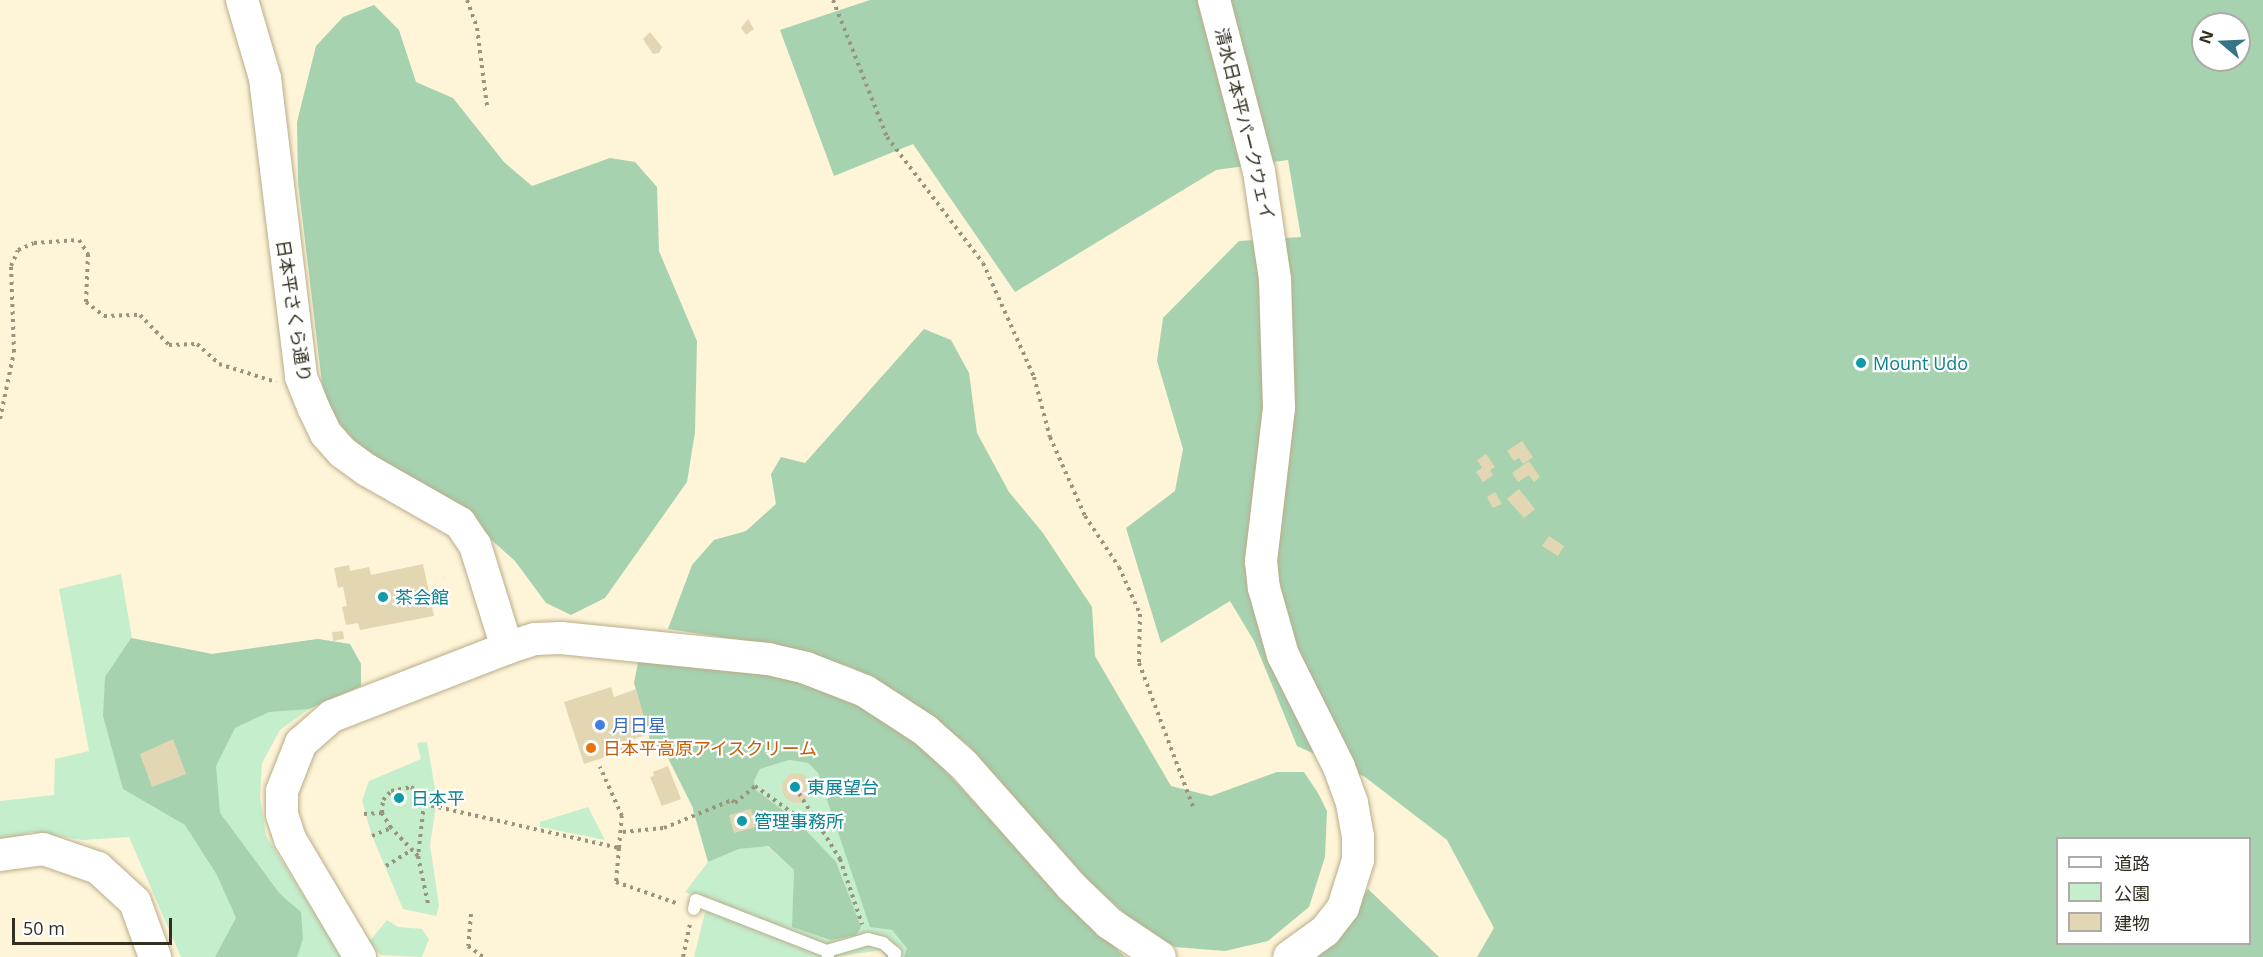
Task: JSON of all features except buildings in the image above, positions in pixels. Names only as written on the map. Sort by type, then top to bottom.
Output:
[{"type":"street","name":"日本平さくら通り","points":[[242,0],[265,78],[303,382],[326,434],[342,452],[367,470],[460,523],[474,545],[507,648]]},
{"type":"street","name":"清水日本平パークウェイ","points":[[1215,0],[1259,171],[1275,280],[1279,408],[1261,561],[1264,588],[1283,655],[1339,767],[1352,803],[1358,836],[1358,860],[1343,908],[1325,932],[1289,957]]},
{"type":"street","points":[[360,957],[290,839],[282,815],[282,791],[300,743],[332,716],[507,648],[535,639],[561,638],[703,651],[806,668],[865,691],[925,730],[964,765],[1071,886],[1109,923],[1160,957]]},
{"type":"street","points":[[0,855],[43,849],[99,868],[135,902],[155,957]]},
{"type":"lane","points":[[694,909],[696,900],[827,954],[868,939],[883,943],[894,957]]},
{"type":"path","points":[[467,0],[477,28],[488,106]]},
{"type":"path","points":[[834,0],[887,137],[983,263],[1034,377],[1050,437],[1085,516],[1127,586],[1140,614],[1139,663],[1194,809]]},
{"type":"path","points":[[0,419],[14,352],[10,266],[18,250],[34,243],[79,240],[88,254],[86,302],[104,316],[140,315],[170,345],[197,344],[219,364],[268,382],[303,382]]},
{"type":"path","points":[[600,767],[622,816],[623,832],[616,882],[694,909],[682,957]]},
{"type":"path","points":[[623,832],[664,828],[732,800],[735,803],[755,786],[795,815],[815,816]]},
{"type":"path","points":[[418,856],[391,828],[382,813],[383,800],[391,791],[411,787],[422,793],[424,804],[418,856],[428,904]]},
{"type":"path","points":[[795,787],[840,859],[868,939]]},
{"type":"path","points":[[424,804],[619,848]]},
{"type":"path","points":[[364,814],[382,813]]},
{"type":"path","points":[[372,836],[391,828]]},
{"type":"path","points":[[386,866],[412,850]]},
{"type":"path","points":[[471,914],[468,946],[483,957]]},
{"type":"green space","points":[[870,0],[2263,0],[2263,957],[1477,957],[1494,928],[1447,840],[1365,777],[1297,746],[1254,641],[1230,601],[1161,643],[1126,528],[1175,491],[1183,449],[1157,361],[1163,318],[1239,241],[1301,237],[1288,160],[1216,170],[1015,292],[913,144],[834,176],[780,30]]},
{"type":"green space","points":[[374,5],[399,30],[416,82],[453,98],[504,162],[532,186],[610,158],[635,162],[657,187],[659,251],[697,341],[695,432],[687,482],[605,598],[571,615],[546,603],[515,561],[485,534],[363,450],[334,418],[322,383],[298,182],[297,122],[316,46],[343,17]]},
{"type":"green space","points":[[924,329],[951,340],[969,373],[977,433],[1009,492],[1043,533],[1092,607],[1095,656],[1171,786],[1211,796],[1277,772],[1304,772],[1318,793],[1327,811],[1325,857],[1309,907],[1268,941],[1225,951],[1175,947],[1136,924],[1089,881],[969,746],[917,706],[851,667],[773,645],[668,629],[692,565],[714,540],[746,531],[776,504],[771,474],[781,457],[805,463]]},
{"type":"green space","points":[[121,574],[132,638],[212,654],[318,639],[350,644],[361,664],[361,686],[309,709],[280,730],[262,763],[260,797],[266,836],[343,957],[181,957],[129,837],[83,840],[31,832],[0,843],[0,801],[54,795],[55,759],[89,751],[59,589]]},
{"type":"green space","points":[[131,638],[212,654],[318,639],[350,644],[361,664],[361,686],[309,709],[269,712],[235,728],[216,766],[220,813],[280,894],[301,912],[303,939],[297,957],[215,957],[236,918],[217,875],[185,825],[123,789],[103,716],[105,677]]},
{"type":"green space","points":[[639,657],[762,670],[849,698],[921,744],[1056,891],[1125,957],[904,957],[907,948],[892,930],[870,927],[818,773],[808,763],[789,760],[760,769],[754,781],[756,790],[796,820],[836,862],[861,927],[856,935],[831,940],[792,927],[794,870],[768,846],[739,849],[708,862],[692,806],[666,754],[650,740],[634,683]]},
{"type":"green space","points":[[427,742],[437,800],[430,845],[439,906],[436,916],[403,909],[372,836],[362,801],[369,781],[421,759],[417,743]]},
{"type":"green space","points":[[789,760],[808,763],[818,773],[829,804],[892,930],[908,948],[904,957],[885,957],[881,950],[836,957],[694,957],[708,900],[685,892],[708,862],[739,849],[767,846],[794,870],[793,927],[796,820],[756,790],[754,781],[760,769]]},
{"type":"green space","points":[[588,807],[605,840],[540,827],[540,822]]},
{"type":"green space","points":[[1368,889],[1439,957],[1307,957],[1337,936]]},
{"type":"green space","points":[[387,920],[398,927],[422,929],[429,939],[422,957],[381,955],[369,942]]},
{"type":"place","name":"Mount Udo","points":[[1861,363]]},
{"type":"place","name":"茶会館","points":[[383,597]]},
{"type":"place","name":"月日星","points":[[600,725]]},
{"type":"place","name":"日本平高原アイスクリーム","points":[[591,748]]},
{"type":"place","name":"東展望台","points":[[795,787]]},
{"type":"place","name":"日本平","points":[[399,798]]},
{"type":"place","name":"管理事務所","points":[[742,821]]}]
